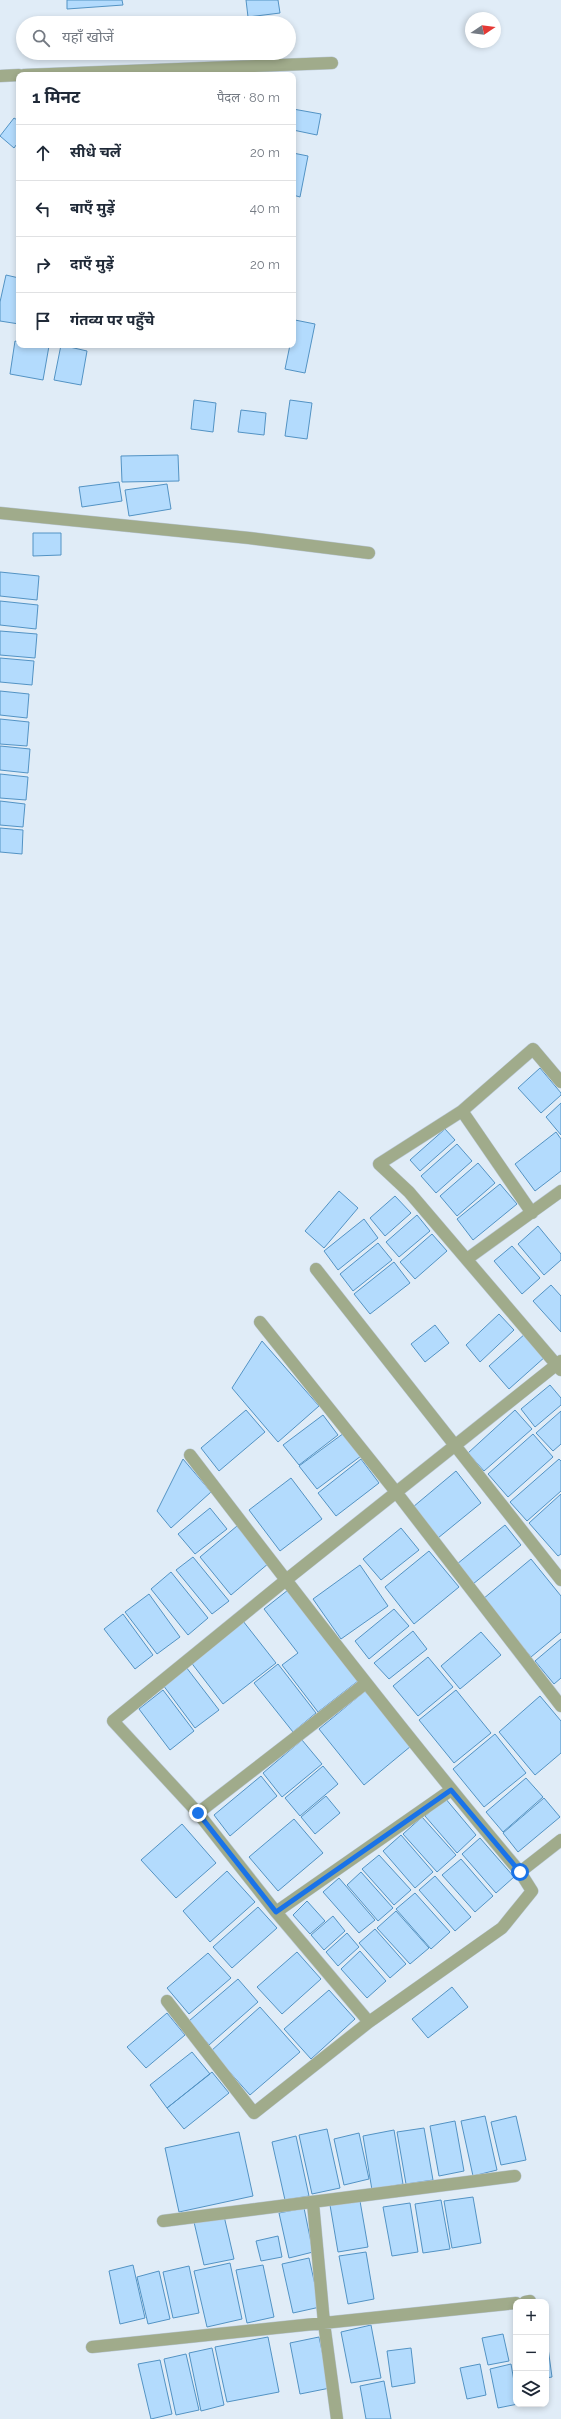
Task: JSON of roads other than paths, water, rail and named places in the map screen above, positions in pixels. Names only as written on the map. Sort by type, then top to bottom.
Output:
[{"type":"street","points":[[101,72],[332,63]]},
{"type":"street","points":[[0,76],[16,75]]},
{"type":"street","points":[[0,513],[242,537],[369,553]]},
{"type":"street","points":[[369,2022],[276,1912],[198,1813],[113,1721],[396,1492],[560,1365],[409,1192],[380,1164],[462,1111],[533,1049],[561,1082]]},
{"type":"street","points":[[462,1111],[532,1213]]},
{"type":"street","points":[[467,1259],[561,1191]]},
{"type":"street","points":[[316,1269],[561,1580]]},
{"type":"street","points":[[260,1322],[396,1492],[561,1706]]},
{"type":"street","points":[[167,2001],[254,2113],[369,2022],[502,1928],[532,1891],[520,1872],[451,1790],[366,1683],[190,1455]]},
{"type":"street","points":[[198,1813],[366,1683]]},
{"type":"street","points":[[276,1912],[451,1790]]},
{"type":"street","points":[[520,1872],[561,1840]]},
{"type":"street","points":[[163,2221],[515,2176]]},
{"type":"street","points":[[313,2203],[324,2323],[337,2419]]},
{"type":"street","points":[[92,2347],[513,2303]]}]
